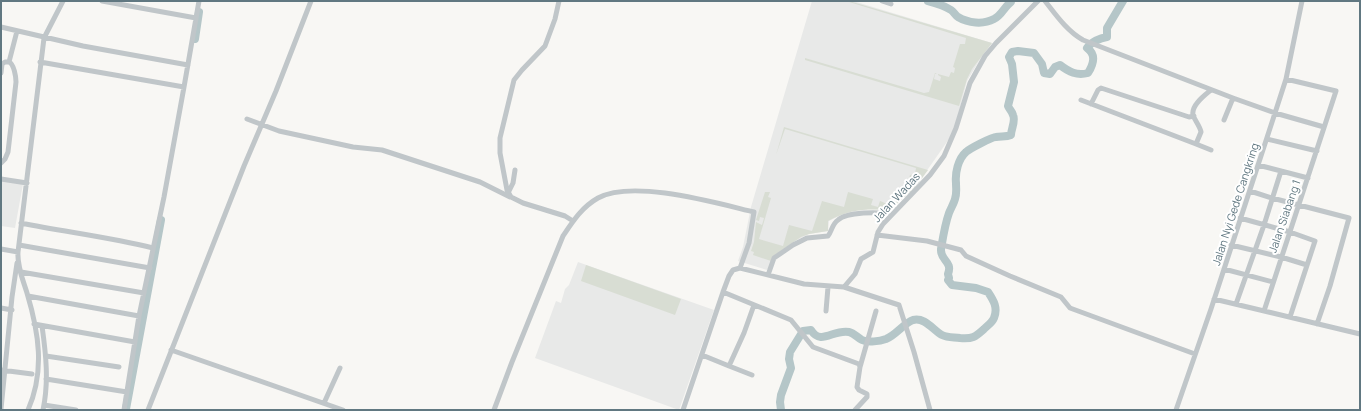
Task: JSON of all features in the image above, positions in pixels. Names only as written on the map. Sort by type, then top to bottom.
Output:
[{"type":"street","points":[[1,409],[3,370],[12,310],[12,296],[18,262],[21,223],[35,119],[40,62],[44,38],[62,1]]},
{"type":"street","points":[[102,1],[196,18]]},
{"type":"street","points":[[124,410],[139,316],[163,204],[199,1]]},
{"type":"street","points":[[148,410],[311,1]]},
{"type":"street","points":[[510,195],[500,153],[500,138],[514,80],[545,46],[555,19],[559,1]]},
{"type":"street","points":[[882,1],[891,4]]},
{"type":"street","name":"Jalan Wadas","points":[[844,287],[855,274],[861,259],[873,252],[880,229],[891,215],[930,175],[944,156],[956,128],[970,82],[985,56],[1038,1]]},
{"type":"street","points":[[1045,1],[1065,26],[1083,40],[1233,98],[1275,113],[1324,127]]},
{"type":"street","name":"Jalan Nyi Gede Cangkring","points":[[1176,410],[1250,191],[1286,78],[1302,1]]},
{"type":"street","points":[[1,27],[83,46],[188,65]]},
{"type":"street","points":[[9,62],[17,31]]},
{"type":"street","points":[[1,73],[2,64],[9,62]]},
{"type":"street","points":[[1,163],[5,159],[8,152],[16,77],[13,65],[9,62]]},
{"type":"street","points":[[40,62],[184,87]]},
{"type":"street","name":"Jalan Siabang 1","points":[[1264,311],[1336,91],[1286,78]]},
{"type":"street","points":[[1091,104],[1098,90],[1101,88],[1189,117],[1194,116]]},
{"type":"street","points":[[1196,144],[1201,132],[1193,112],[1195,107],[1214,90]]},
{"type":"street","points":[[1224,120],[1233,98]]},
{"type":"street","points":[[1081,100],[1211,150]]},
{"type":"street","points":[[247,119],[279,131],[353,147],[382,150],[480,182],[510,195],[523,203],[565,216],[573,220]]},
{"type":"street","points":[[1267,139],[1316,151]]},
{"type":"street","points":[[1258,165],[1308,178]]},
{"type":"street","points":[[510,195],[515,170]]},
{"type":"street","points":[[1236,304],[1264,225],[1281,171]]},
{"type":"street","points":[[1,179],[27,183]]},
{"type":"street","points":[[1250,191],[1349,219],[1330,286],[1317,324]]},
{"type":"street","points":[[494,410],[563,236],[573,220],[586,207],[599,198],[613,193],[661,192],[754,212],[748,243],[740,268]]},
{"type":"street","points":[[768,275],[773,261],[778,255],[806,238],[829,235],[833,225],[842,217],[867,213],[883,213],[891,215]]},
{"type":"street","points":[[1240,218],[1290,232],[1314,241],[1290,317]]},
{"type":"street","points":[[21,223],[62,232],[132,243],[153,248]]},
{"type":"street","points":[[877,235],[940,244],[961,250],[966,256],[1061,297],[1070,308],[1075,311],[1195,354]]},
{"type":"street","points":[[19,245],[150,268]]},
{"type":"street","points":[[1231,245],[1255,250],[1307,265]]},
{"type":"street","points":[[1,249],[18,252]]},
{"type":"street","points":[[18,262],[28,296],[39,348],[39,363],[35,391],[28,410]]},
{"type":"street","points":[[683,410],[729,276],[733,270],[740,268],[804,284],[844,287],[898,304],[906,325],[930,410]]},
{"type":"street","points":[[1224,269],[1245,276],[1273,282]]},
{"type":"street","points":[[21,272],[144,293]]},
{"type":"street","points":[[826,311],[828,287]]},
{"type":"street","points":[[723,292],[791,320],[813,348],[857,363],[860,367]]},
{"type":"street","points":[[28,296],[139,316]]},
{"type":"street","points":[[1214,299],[1360,334]]},
{"type":"street","points":[[729,366],[754,305]]},
{"type":"street","points":[[1,308],[12,310]]},
{"type":"street","points":[[855,410],[868,396],[857,387],[860,367],[876,311]]},
{"type":"street","points":[[34,324],[135,342]]},
{"type":"street","points":[[42,326],[46,356],[46,379],[43,407],[76,410]]},
{"type":"street","points":[[171,350],[343,410]]},
{"type":"street","points":[[702,355],[752,375]]},
{"type":"street","points":[[46,356],[119,367]]},
{"type":"street","points":[[324,403],[340,368]]},
{"type":"street","points":[[3,370],[32,374]]},
{"type":"street","points":[[46,379],[127,392]]},
{"type":"shaded area","points":[[812,1],[853,1],[992,43],[967,81],[956,122],[949,139],[914,189],[889,210],[870,209],[849,211],[829,221],[828,231],[809,234],[791,243],[772,257],[770,266],[767,270],[738,261],[743,247],[751,207]]},
{"type":"shaded area","points":[[846,1],[992,43],[972,69],[967,79],[959,106],[805,60],[805,58],[924,93],[929,92],[935,73],[937,73],[935,74],[934,79],[940,81],[941,77],[938,74],[949,77],[951,72],[954,73],[955,68],[953,67],[960,44],[965,44],[966,38]]},
{"type":"shaded area","points":[[784,127],[928,170],[914,189],[889,210],[858,211],[836,217],[828,221],[828,231],[801,237],[772,257],[771,261],[753,255],[754,252],[751,251],[754,242],[756,222],[762,225],[764,218],[760,217],[759,221],[756,220],[765,192],[770,192],[768,197],[771,198],[759,239],[783,246],[789,225],[812,231],[822,201],[844,207],[848,192],[873,199],[871,205],[878,207],[880,201],[887,204],[896,202],[902,196],[910,175],[915,174],[916,168],[785,129],[776,155]]},
{"type":"shaded area","points":[[1,180],[23,184],[15,228],[1,226]]},
{"type":"shaded area","points":[[578,262],[714,310],[679,410],[535,358],[556,301],[561,303],[565,289],[569,285]]},
{"type":"shaded area","points":[[586,265],[681,299],[675,315],[581,281]]},
{"type":"waterway","points":[[928,1],[949,9],[962,19],[980,23],[990,21],[997,17],[1011,1]]},
{"type":"waterway","points":[[781,410],[781,395],[791,368],[789,359],[790,352],[803,331],[811,330],[819,337],[849,332],[853,333],[862,340],[874,341],[883,340],[890,337],[913,320],[921,320],[929,324],[944,336],[971,338],[981,332],[992,321],[996,311],[994,302],[988,292],[976,288],[952,285],[948,280],[949,266],[941,253],[946,222],[956,197],[956,175],[959,162],[963,155],[971,148],[994,138],[1011,135],[1014,117],[1008,106],[1014,82],[1012,64],[1009,57],[1012,52],[1018,51],[1034,53],[1042,64],[1044,73],[1050,74],[1055,67],[1060,65],[1073,73],[1088,73],[1093,63],[1093,57],[1087,48],[1101,38],[1107,37],[1107,28],[1123,1]]},
{"type":"waterway","points":[[195,39],[199,12]]},
{"type":"waterway","points":[[126,409],[161,220]]}]
